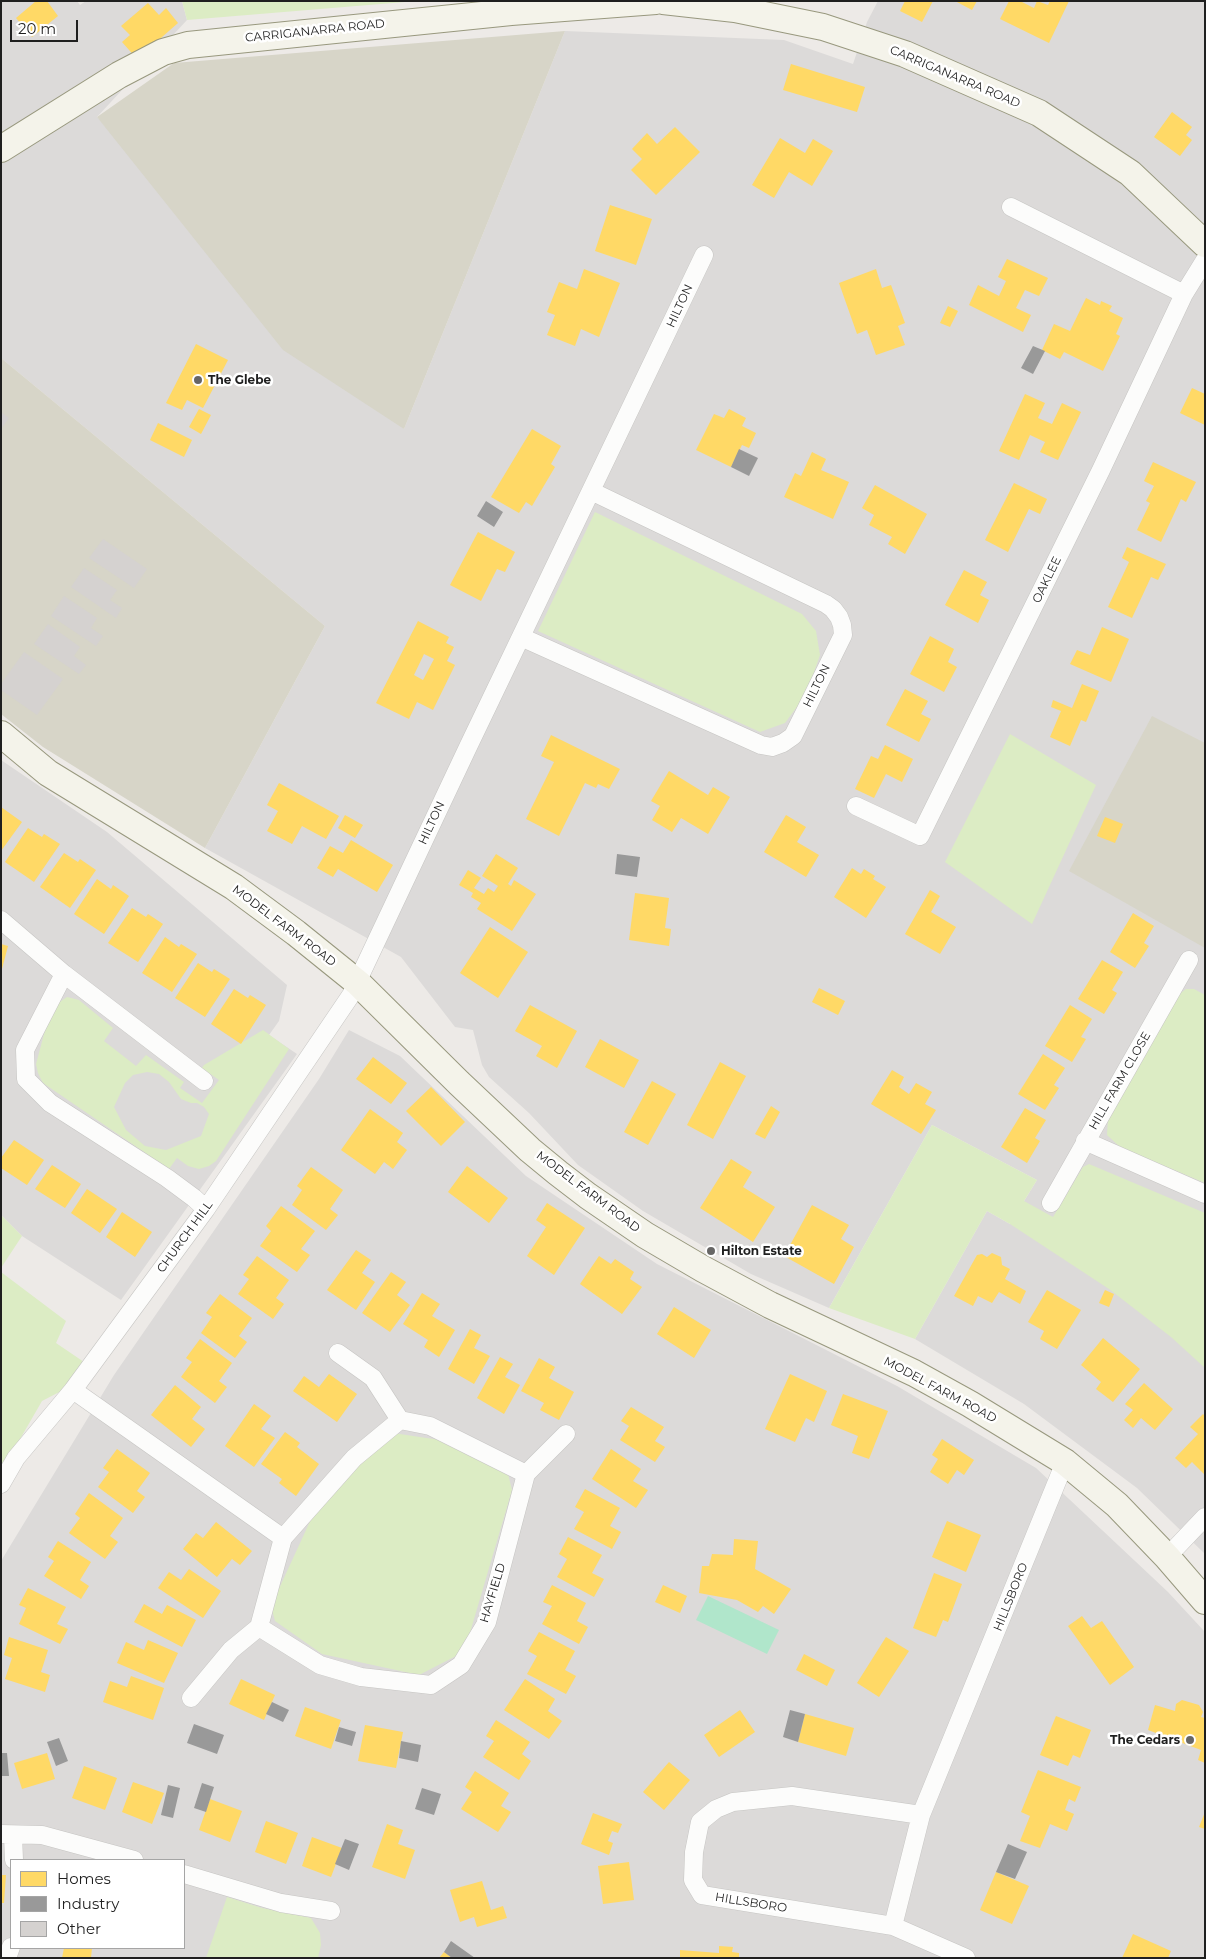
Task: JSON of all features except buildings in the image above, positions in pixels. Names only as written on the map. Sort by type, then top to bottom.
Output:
[{"type":"main road","name":"CARRIGANARRA ROAD","points":[[1,149],[119,75],[163,52],[188,45],[511,12],[656,1]]},
{"type":"main road","name":"CARRIGANARRA ROAD","points":[[663,1],[735,9],[823,27],[905,54],[1039,113],[1130,173],[1205,244]]},
{"type":"main road","name":"MODEL FARM ROAD","points":[[1,734],[48,773],[234,887],[296,933],[358,983],[530,1150],[588,1196],[646,1235],[770,1305],[914,1373],[970,1404],[1065,1462],[1117,1505],[1167,1557],[1205,1601]]},
{"type":"street","points":[[1011,207],[1184,294]]},
{"type":"street","name":"HILTON","points":[[358,983],[704,255]]},
{"type":"street","name":"OAKLEE","points":[[856,806],[920,836],[1101,470],[1184,294],[1205,260]]},
{"type":"street","name":"HILTON","points":[[521,637],[761,745],[772,747],[783,743],[793,736],[843,635],[842,625],[838,617],[833,609],[826,604],[591,491]]},
{"type":"street","points":[[1,920],[64,974],[204,1081]]},
{"type":"street","name":"HILL FARM CLOSE","points":[[1050,1203],[1188,960]]},
{"type":"street","points":[[64,974],[25,1050],[26,1079],[50,1103],[166,1178],[206,1208]]},
{"type":"street","name":"CHURCH HILL","points":[[1,1484],[16,1458],[73,1390],[206,1208],[358,983]]},
{"type":"street","points":[[1085,1141],[1205,1194]]},
{"type":"street","points":[[338,1353],[373,1378],[400,1420],[430,1426],[526,1474],[566,1434]]},
{"type":"street","points":[[73,1390],[283,1538]]},
{"type":"street","points":[[191,1698],[231,1650],[259,1627],[283,1538],[354,1458],[400,1420]]},
{"type":"street","name":"HILLSBORO","points":[[893,1926],[921,1814],[1065,1462]]},
{"type":"street","name":"HAYFIELD","points":[[259,1627],[320,1665],[361,1677],[431,1685],[462,1665],[487,1622],[526,1474]]},
{"type":"street","points":[[1167,1557],[1205,1518]]},
{"type":"street","name":"HILLSBORO","points":[[921,1814],[792,1796],[733,1802],[716,1809],[700,1822],[694,1852],[693,1880],[702,1894],[893,1926],[966,1958]]},
{"type":"street","points":[[14,1859],[7,1834],[42,1835],[130,1859]]},
{"type":"street","points":[[185,1874],[281,1903],[330,1911]]},
{"type":"shaded area","points":[[1,1],[77,1],[80,5],[86,1],[182,1],[187,20],[97,117],[404,429],[565,31],[784,40],[853,64],[867,22],[878,1],[1205,1],[1205,1554],[1137,1488],[1024,1404],[915,1339],[987,1211],[1010,1224],[1037,1180],[932,1125],[829,1308],[751,1274],[643,1211],[578,1165],[529,1113],[489,1077],[482,1065],[473,1030],[455,1027],[401,957],[205,848],[325,626],[1,358]]},
{"type":"shaded area","points":[[565,31],[404,429],[283,350],[97,117],[174,63]]},
{"type":"shaded area","points":[[1,358],[325,626],[205,848],[43,747],[1,714]]},
{"type":"shaded area","points":[[1152,716],[1205,743],[1205,948],[1069,871]]},
{"type":"shaded area","points":[[1,760],[107,832],[287,985],[279,1021],[269,1035],[297,1054],[121,1300],[22,1236],[1,1215]]},
{"type":"shaded area","points":[[349,1030],[400,1056],[526,1176],[657,1264],[897,1386],[1036,1468],[1168,1592],[1205,1632],[1205,1958],[1,1958],[1,1561],[114,1375],[319,1079]]},
{"type":"green space","points":[[182,1],[417,1],[187,20]]},
{"type":"green space","points":[[595,512],[802,614],[816,631],[820,655],[802,700],[785,723],[760,732],[538,631]]},
{"type":"green space","points":[[1010,734],[1096,785],[1032,924],[945,862]]},
{"type":"green space","points":[[1186,989],[1194,989],[1205,995],[1205,1183],[1120,1147],[1107,1135],[1108,1119],[1178,995]]},
{"type":"green space","points":[[67,997],[79,1000],[113,1028],[104,1041],[136,1066],[146,1055],[184,1082],[180,1088],[202,1103],[219,1080],[202,1068],[204,1065],[263,1030],[289,1049],[216,1161],[209,1166],[199,1169],[188,1166],[177,1158],[169,1169],[43,1083],[36,1064],[51,1008]],"holes":[[[147,1072],[159,1074],[169,1082],[181,1099],[197,1103],[204,1107],[209,1114],[201,1136],[166,1150],[145,1146],[126,1130],[114,1107],[125,1083],[133,1075]]]},
{"type":"green space","points":[[932,1125],[1037,1180],[1024,1201],[1053,1217],[1083,1167],[1089,1164],[1205,1213],[1205,1368],[1171,1337],[1109,1289],[987,1211],[915,1339],[829,1308]]},
{"type":"green space","points":[[1,1215],[22,1236],[1,1268]]},
{"type":"green space","points":[[1,1272],[66,1321],[56,1343],[84,1362],[69,1387],[42,1401],[1,1472]]},
{"type":"green space","points":[[393,1433],[440,1440],[508,1474],[512,1490],[469,1636],[456,1656],[419,1675],[322,1654],[275,1621],[271,1606],[324,1491]]},
{"type":"green space","points":[[708,1596],[779,1630],[767,1654],[696,1620]]},
{"type":"green space","points":[[227,1897],[262,1908],[311,1918],[320,1933],[321,1945],[318,1958],[206,1958]]},
{"type":"place","name":"The Glebe","points":[[198,380]]},
{"type":"place","name":"Hilton Estate","points":[[711,1251]]},
{"type":"place","name":"The Cedars","points":[[1190,1740]]}]
